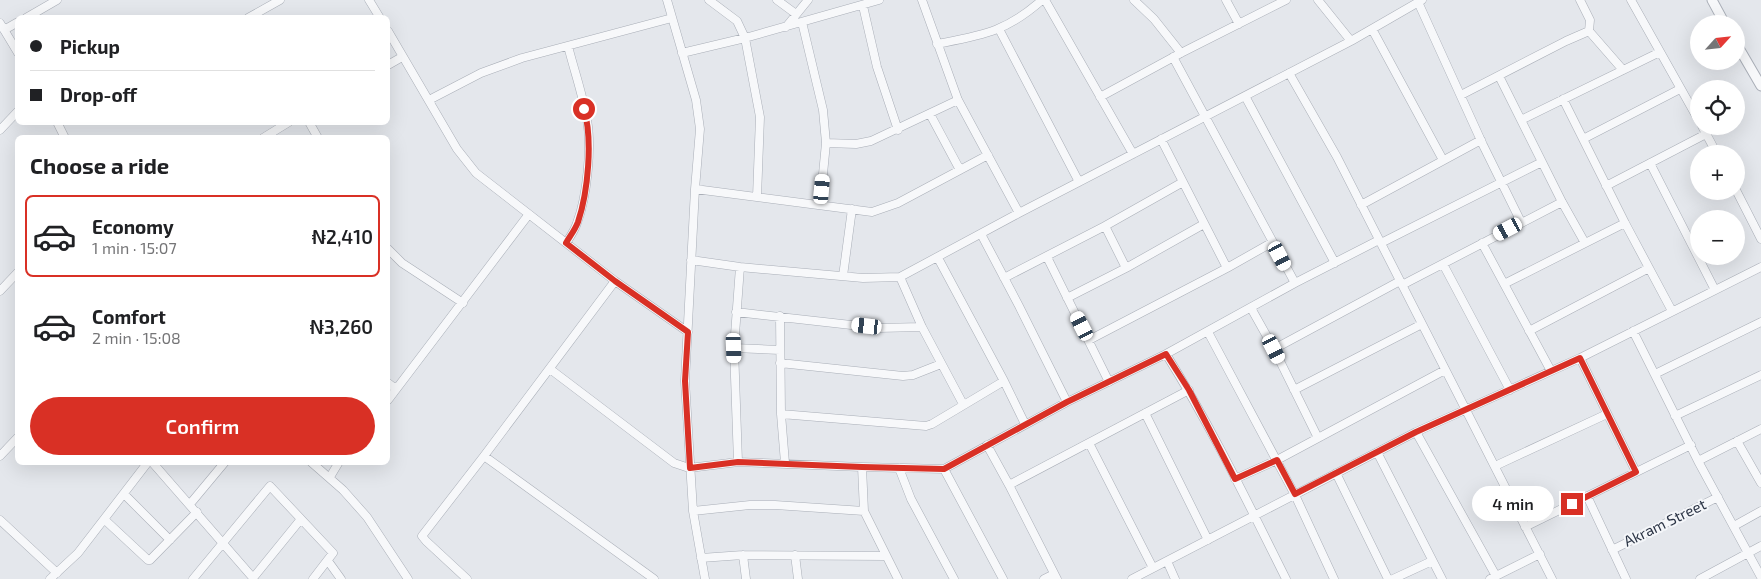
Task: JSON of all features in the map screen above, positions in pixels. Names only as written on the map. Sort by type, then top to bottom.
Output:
[{"type":"street","points":[[31,15],[58,0]]},
{"type":"street","points":[[253,15],[280,0]]},
{"type":"street","points":[[667,0],[696,100],[700,129],[685,381],[693,512],[705,579]]},
{"type":"street","points":[[709,0],[737,21],[745,38],[760,117],[757,197]]},
{"type":"street","points":[[776,0],[796,14]]},
{"type":"street","points":[[786,27],[808,0]]},
{"type":"street","points":[[846,10],[848,0]]},
{"type":"street","points":[[682,53],[786,27],[879,0]]},
{"type":"street","points":[[922,0],[958,100],[1019,213]]},
{"type":"street","points":[[938,44],[999,29],[1024,15],[1043,0],[1133,154]]},
{"type":"street","points":[[1134,0],[1154,19],[1181,53]]},
{"type":"street","points":[[1226,0],[1239,24]]},
{"type":"street","points":[[1100,96],[1286,0]]},
{"type":"street","points":[[1318,0],[1351,41]]},
{"type":"street","points":[[1580,0],[1590,20],[1589,31],[1623,70]]},
{"type":"street","points":[[1631,0],[1690,106]]},
{"type":"street","points":[[1712,0],[1720,15]]},
{"type":"street","points":[[373,1],[379,15]]},
{"type":"street","points":[[691,260],[740,267],[863,278],[900,277],[1019,213],[1351,41],[1372,29],[1408,3],[1420,1],[1481,140],[1521,222]]},
{"type":"street","points":[[862,6],[877,67],[898,130]]},
{"type":"street","points":[[429,100],[482,74],[522,58],[672,18]]},
{"type":"street","points":[[802,22],[821,100],[826,142],[820,205]]},
{"type":"street","points":[[15,23],[2,26],[15,49]]},
{"type":"street","points":[[999,29],[1079,182]]},
{"type":"street","points":[[1372,29],[1443,160]]},
{"type":"street","points":[[1461,95],[1589,31]]},
{"type":"street","points":[[390,35],[458,149],[476,173],[615,281],[688,332]]},
{"type":"street","points":[[566,243],[577,224],[581,210],[588,169],[589,134],[587,119],[568,46]]},
{"type":"street","points":[[1520,120],[1660,52]]},
{"type":"street","points":[[390,64],[402,57]]},
{"type":"street","points":[[1173,57],[1295,283]]},
{"type":"street","points":[[1745,58],[1761,86]]},
{"type":"street","points":[[1289,73],[1337,157],[1552,579]]},
{"type":"street","points":[[1499,76],[1562,202],[1585,243]]},
{"type":"street","points":[[1583,139],[1680,89]]},
{"type":"street","points":[[1245,96],[1335,263]]},
{"type":"street","points":[[1563,99],[1625,223],[1672,311]]},
{"type":"street","points":[[826,142],[863,143],[898,130],[958,100]]},
{"type":"street","points":[[0,130],[15,114]]},
{"type":"street","points":[[930,114],[960,170]]},
{"type":"street","points":[[268,135],[284,125]]},
{"type":"street","points":[[1606,186],[1650,163],[1696,135]]},
{"type":"street","points":[[1161,139],[1227,268]]},
{"type":"street","points":[[1361,205],[1481,140]]},
{"type":"street","points":[[695,189],[872,212],[884,209],[988,155]]},
{"type":"street","points":[[550,369],[674,463],[690,468],[738,462],[944,469],[1024,424],[1208,332],[1295,283],[1542,162]]},
{"type":"street","points":[[1650,163],[1715,290]]},
{"type":"street","points":[[1004,278],[1105,226],[1183,182]]},
{"type":"street","points":[[1741,200],[1761,239]]},
{"type":"street","points":[[1274,349],[1562,202]]},
{"type":"street","points":[[843,276],[852,209]]},
{"type":"street","points":[[390,397],[529,214]]},
{"type":"street","points":[[1504,284],[1625,223]]},
{"type":"street","points":[[1067,298],[1126,268],[1204,224]]},
{"type":"street","points":[[1105,226],[1126,268]]},
{"type":"street","points":[[980,234],[1067,402]]},
{"type":"street","points":[[1089,340],[1273,242]]},
{"type":"street","points":[[1482,243],[1551,371]]},
{"type":"street","points":[[390,251],[402,263],[463,303]]},
{"type":"street","points":[[1047,256],[1108,382]]},
{"type":"street","points":[[938,258],[1004,381],[1024,424]]},
{"type":"street","points":[[1443,264],[1510,390]]},
{"type":"street","points":[[738,462],[734,348],[740,267]]},
{"type":"street","points":[[1132,579],[1416,432],[1580,358],[1761,267]]},
{"type":"street","points":[[1529,331],[1649,268]]},
{"type":"street","points":[[0,291],[15,275]]},
{"type":"street","points":[[900,277],[922,327],[964,404]]},
{"type":"street","points":[[467,579],[422,536],[615,281]]},
{"type":"street","points":[[1251,308],[1274,349],[1318,438]]},
{"type":"street","points":[[736,312],[878,328],[922,327]]},
{"type":"street","points":[[780,316],[781,414],[785,463]]},
{"type":"street","points":[[1655,374],[1761,322]]},
{"type":"street","points":[[1294,390],[1422,324]]},
{"type":"street","points":[[1633,331],[1698,461],[1761,577]]},
{"type":"street","points":[[1208,332],[1295,494],[1334,579]]},
{"type":"street","points":[[734,348],[780,350]]},
{"type":"street","points":[[1166,354],[1189,390],[1286,579]]},
{"type":"street","points":[[1580,358],[1636,472]]},
{"type":"street","points":[[780,363],[902,376],[913,375],[941,364]]},
{"type":"street","points":[[1235,479],[1277,460],[1445,370]]},
{"type":"street","points":[[1675,416],[1761,374]]},
{"type":"street","points":[[781,414],[926,426],[1004,381]]},
{"type":"street","points":[[390,384],[396,389]]},
{"type":"street","points":[[1010,485],[1189,390]]},
{"type":"street","points":[[1145,413],[1208,540]]},
{"type":"street","points":[[1495,466],[1607,414]]},
{"type":"street","points":[[1698,461],[1761,429]]},
{"type":"street","points":[[1416,432],[1493,577],[1540,554]]},
{"type":"street","points":[[0,456],[15,440]]},
{"type":"street","points":[[1737,441],[1761,483]]},
{"type":"street","points":[[1089,443],[1153,568]]},
{"type":"street","points":[[1525,527],[1691,445]]},
{"type":"street","points":[[987,446],[1010,485],[1056,576],[1044,579]]},
{"type":"street","points":[[1377,452],[1442,579]]},
{"type":"street","points":[[484,456],[654,579]]},
{"type":"street","points":[[50,579],[78,553],[148,465]]},
{"type":"street","points":[[153,465],[190,504],[252,578],[301,519]]},
{"type":"street","points":[[190,504],[222,465]]},
{"type":"street","points":[[315,465],[330,477],[366,517],[408,579]]},
{"type":"street","points":[[330,477],[337,465]]},
{"type":"street","points":[[862,467],[864,511],[898,579]]},
{"type":"street","points":[[899,468],[911,499],[954,579]]},
{"type":"street","points":[[944,469],[1003,579]]},
{"type":"street","points":[[1336,473],[1388,579]]},
{"type":"street","points":[[193,579],[270,486],[332,553],[313,579]]},
{"type":"street","points":[[124,494],[170,540]]},
{"type":"street","points":[[1587,496],[1626,579]]},
{"type":"street","name":"Akram Street","points":[[1612,550],[1718,497]]},
{"type":"street","points":[[693,512],[743,506],[775,505],[864,511]]},
{"type":"street","points":[[105,520],[150,560],[196,512]]},
{"type":"street","points":[[1734,526],[1761,512]]},
{"type":"street","points":[[0,520],[56,573]]},
{"type":"street","points":[[1700,579],[1761,546]]},
{"type":"street","points":[[701,558],[743,555],[886,556]]},
{"type":"street","points":[[743,555],[746,579]]},
{"type":"street","points":[[795,555],[798,579]]},
{"type":"street","points":[[328,560],[341,579]]},
{"type":"street","points":[[1167,561],[1175,579]]},
{"type":"street","points":[[1393,579],[1432,561]]},
{"type":"street","points":[[455,567],[457,579]]},
{"type":"route","points":[[584,109],[589,134],[588,169],[577,224],[566,243],[615,281],[688,332],[685,381],[690,468],[738,462],[944,469],[1024,424],[1166,354],[1189,390],[1235,479],[1277,460],[1295,494],[1416,432],[1580,358],[1636,472],[1572,504]]}]
